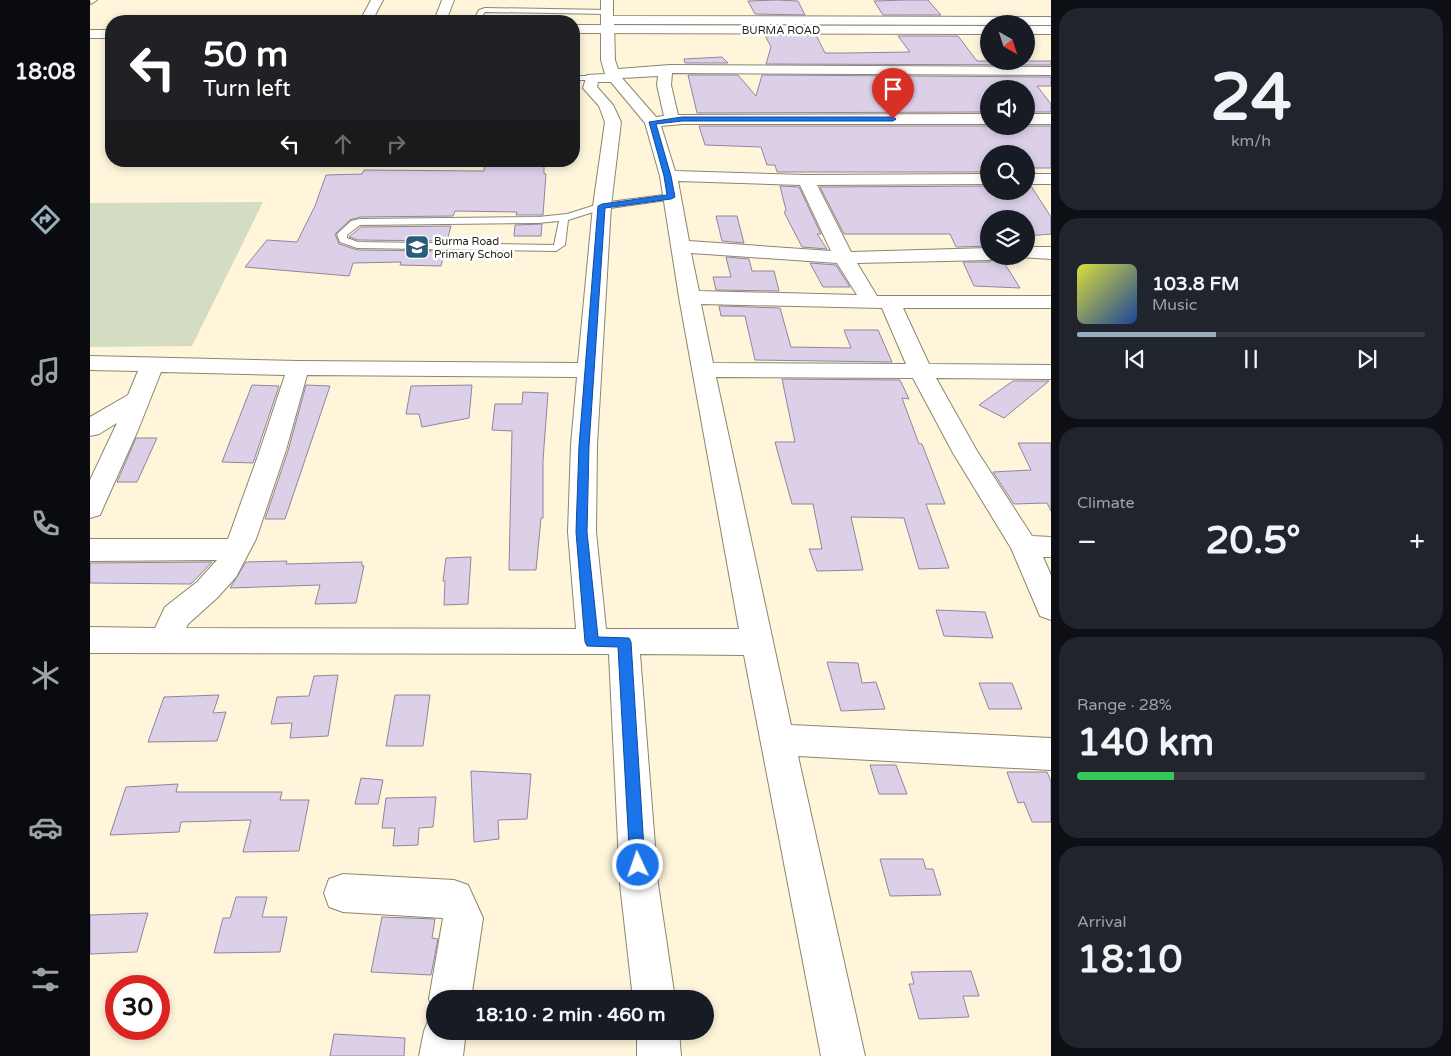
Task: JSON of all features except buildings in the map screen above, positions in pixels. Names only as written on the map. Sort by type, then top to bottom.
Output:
[{"type":"street","points":[[369,15],[377,0]]},
{"type":"street","points":[[442,15],[448,0]]},
{"type":"street","points":[[653,990],[608,642],[582,532],[584,446],[589,370],[602,206],[613,122],[606,105],[590,88],[608,60],[608,19],[1051,21]]},
{"type":"street","name":"BURMA ROAD","points":[[580,27],[608,19],[980,30]]},
{"type":"street","name":"BURMA ROAD","points":[[580,32],[608,19],[980,36]]},
{"type":"street","points":[[90,29],[105,29]]},
{"type":"street","points":[[1035,30],[1051,30]]},
{"type":"street","points":[[90,34],[105,34]]},
{"type":"street","points":[[1035,36],[1051,36]]},
{"type":"street","points":[[598,77],[666,70],[1051,71]]},
{"type":"street","points":[[666,70],[662,121],[669,186],[756,642],[843,1056]]},
{"type":"street","points":[[598,77],[662,121],[980,119]]},
{"type":"street","points":[[1035,119],[1051,119]]},
{"type":"street","points":[[669,186],[806,180],[980,179]]},
{"type":"street","points":[[1035,179],[1051,179]]},
{"type":"street","points":[[806,180],[844,258],[880,302],[966,453],[1038,547],[1051,608]]},
{"type":"street","points":[[680,246],[844,258],[980,254]]},
{"type":"street","points":[[1035,254],[1051,253]]},
{"type":"street","points":[[689,297],[880,302],[1051,302]]},
{"type":"street","points":[[94,364],[298,368],[589,370]]},
{"type":"street","points":[[90,508],[139,399],[152,365]]},
{"type":"street","points":[[165,640],[176,616],[207,590],[226,569],[236,550],[273,450],[298,368]]},
{"type":"street","points":[[703,370],[1051,372]]},
{"type":"street","points":[[90,428],[139,399]]},
{"type":"street","points":[[90,550],[236,550]]},
{"type":"street","points":[[90,640],[756,642]]},
{"type":"street","points":[[777,740],[1051,754]]},
{"type":"street","points":[[343,894],[454,899],[463,918],[451,990]]},
{"type":"street","points":[[441,1056],[444,1040]]},
{"type":"street","points":[[658,1040],[659,1056]]},
{"type":"lane","points":[[480,15],[485,10],[557,15]]},
{"type":"lane","points":[[580,17],[608,19]]},
{"type":"lane","points":[[564,218],[560,245],[556,248],[357,245],[343,240],[342,234],[354,223],[360,222],[496,222],[564,218],[669,186]]},
{"type":"green space","points":[[263,202],[192,346],[90,347],[90,203]]},
{"type":"place","name":"Burma Road Primary School","points":[[417,247]]},
{"type":"route","points":[[638,865],[624,642],[592,642],[583,562],[584,446],[602,206],[671,197],[668,176],[652,122],[682,119],[893,119]]}]
